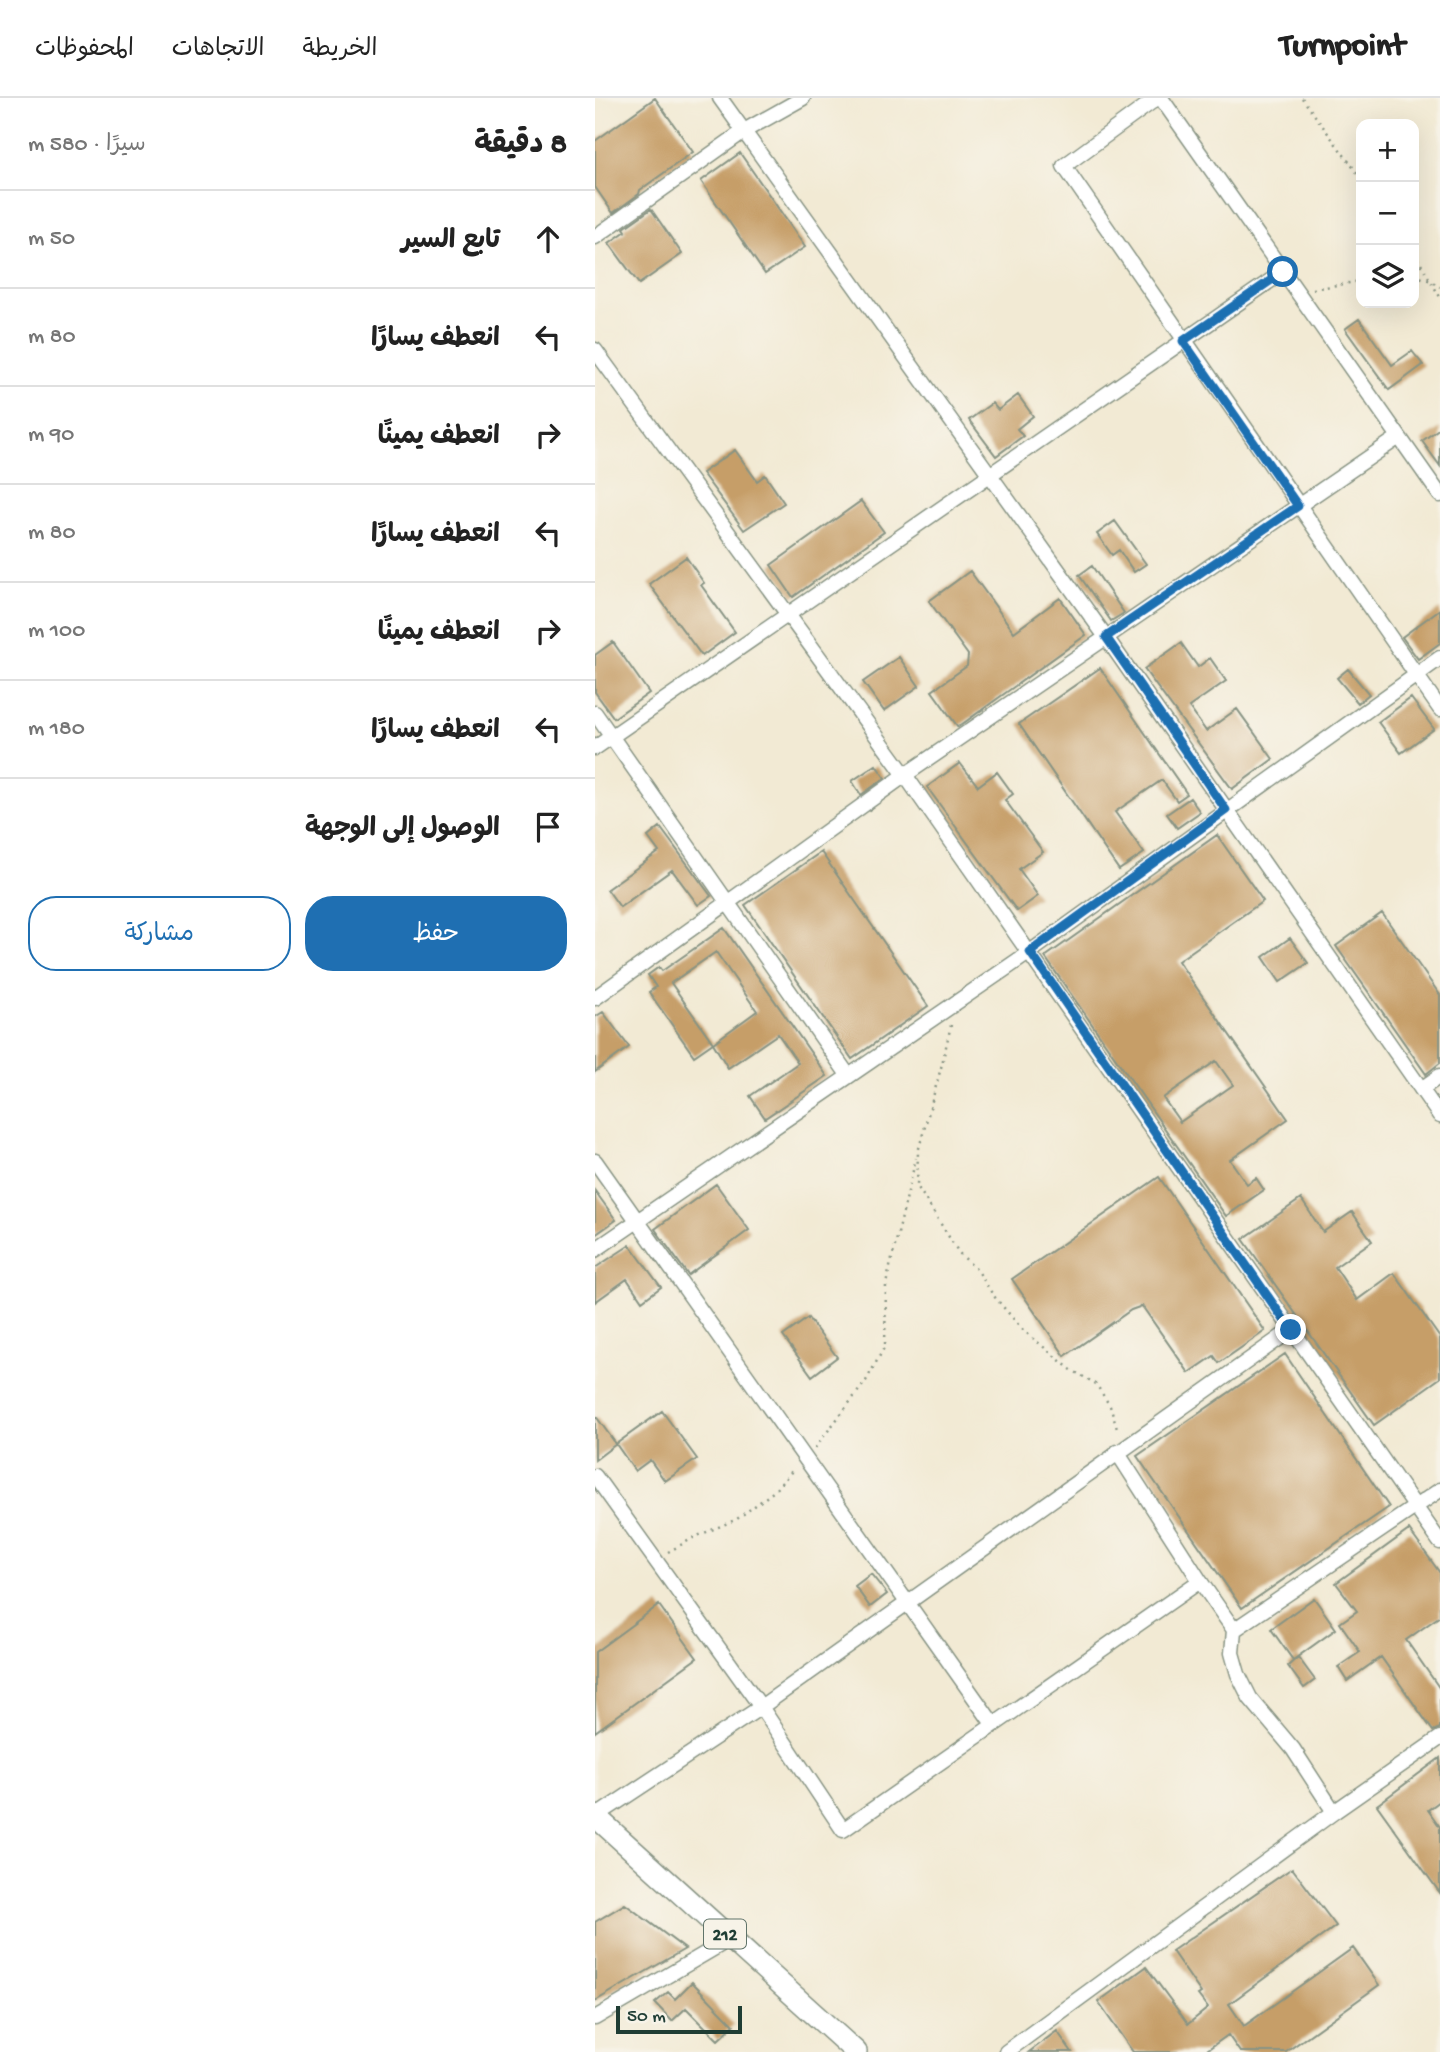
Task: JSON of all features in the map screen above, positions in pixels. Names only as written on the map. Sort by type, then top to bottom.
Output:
[{"type":"main road","name":"212","points":[[595,1816],[856,2052]]},
{"type":"street","points":[[720,98],[1106,637],[1440,1116]]},
{"type":"street","points":[[595,237],[744,131],[803,98]]},
{"type":"street","points":[[1440,495],[1159,98],[1064,166],[1440,709]]},
{"type":"street","points":[[595,748],[1283,272]]},
{"type":"street","points":[[595,350],[905,775],[1440,1542]]},
{"type":"street","points":[[595,998],[905,775],[1399,437]]},
{"type":"street","points":[[595,1250],[1030,952],[1440,658]]},
{"type":"street","points":[[595,713],[848,1075]]},
{"type":"street","points":[[1421,1089],[1440,1076]]},
{"type":"street","points":[[595,1161],[993,1724]]},
{"type":"street","points":[[595,1816],[761,1707],[1291,1330]]},
{"type":"street","points":[[1117,1452],[1234,1630],[1232,1653],[1238,1674],[1250,1698],[1293,1749],[1334,1812]]},
{"type":"street","points":[[595,1476],[761,1707],[843,1830],[1200,1581]]},
{"type":"street","points":[[1234,1630],[1440,1490]]},
{"type":"street","points":[[1006,2052],[1334,1812],[1440,1738]]},
{"type":"street","points":[[595,2018],[730,1939]]},
{"type":"path","points":[[1302,98],[1356,171]]},
{"type":"path","points":[[1419,261],[1440,297]]},
{"type":"path","points":[[1419,277],[1440,287]]},
{"type":"path","points":[[1295,289],[1321,289],[1356,282]]},
{"type":"path","points":[[655,1559],[695,1537],[737,1519],[773,1492],[832,1428],[866,1381],[885,1346],[887,1284],[951,1021]]},
{"type":"path","points":[[918,1152],[917,1186],[959,1253],[978,1271],[993,1295],[1022,1329],[1070,1369],[1097,1384],[1119,1427],[1117,1452]]},
{"type":"building","points":[[655,98],[693,152],[613,213],[595,187],[595,141]]},
{"type":"building","points":[[740,153],[805,247],[765,274],[701,181]]},
{"type":"building","points":[[651,209],[682,254],[639,284],[609,243],[626,231],[624,228]]},
{"type":"building","points":[[1359,319],[1392,365],[1412,351],[1423,365],[1389,390],[1345,329]]},
{"type":"building","points":[[1018,395],[1033,416],[1017,429],[1023,436],[996,456],[969,420],[992,403],[998,410]]},
{"type":"building","points":[[1440,428],[1440,466],[1422,441]]},
{"type":"building","points":[[735,450],[757,481],[765,475],[784,503],[744,530],[702,473]]},
{"type":"building","points":[[861,501],[884,532],[793,597],[771,565]]},
{"type":"building","points":[[1115,521],[1146,564],[1134,572],[1119,550],[1112,555],[1097,534]]},
{"type":"building","points":[[686,557],[704,583],[701,585],[735,632],[702,656],[649,584]]},
{"type":"building","points":[[1092,566],[1124,613],[1111,621],[1079,575]]},
{"type":"building","points":[[970,571],[1014,632],[1060,598],[1086,635],[958,727],[932,691],[967,666],[968,655],[929,601]]},
{"type":"building","points":[[1440,609],[1440,643],[1418,659],[1402,637]]},
{"type":"building","points":[[613,642],[649,693],[614,718],[595,692],[595,655]]},
{"type":"building","points":[[1181,643],[1198,667],[1210,658],[1226,681],[1189,707],[1206,731],[1237,709],[1273,759],[1232,789],[1144,669]]},
{"type":"building","points":[[899,657],[919,686],[884,711],[863,682]]},
{"type":"building","points":[[1100,668],[1187,794],[1177,801],[1162,780],[1115,812],[1144,853],[1119,870],[1019,724]]},
{"type":"building","points":[[1348,669],[1369,694],[1358,703],[1337,678]]},
{"type":"building","points":[[1411,698],[1434,729],[1401,753],[1378,722]]},
{"type":"building","points":[[960,763],[978,786],[997,772],[1013,794],[1005,800],[1043,852],[1019,869],[1038,896],[1017,911],[927,787]]},
{"type":"building","points":[[876,765],[885,778],[861,795],[852,781]]},
{"type":"building","points":[[1190,798],[1200,812],[1177,828],[1167,814]]},
{"type":"building","points":[[660,827],[711,896],[698,905],[672,870],[620,907],[607,889],[659,852],[648,837]]},
{"type":"building","points":[[1217,835],[1263,901],[1178,961],[1288,1119],[1230,1160],[1247,1184],[1256,1178],[1264,1190],[1226,1216],[1045,957]],"holes":[[[1216,1061],[1233,1085],[1180,1122],[1163,1098]]]},
{"type":"building","points":[[821,852],[928,1006],[852,1059],[745,905]]},
{"type":"building","points":[[1382,913],[1440,995],[1440,1063],[1426,1074],[1336,946]]},
{"type":"building","points":[[724,928],[827,1076],[765,1118],[750,1096],[798,1063],[778,1034],[728,1068],[713,1043],[694,1056],[649,992],[656,987],[648,975],[659,967],[662,971]],"holes":[[[716,952],[757,1011],[713,1043],[671,983]]]},
{"type":"building","points":[[1290,938],[1308,963],[1280,982],[1263,957]]},
{"type":"building","points":[[603,1012],[629,1047],[595,1072],[595,1017]]},
{"type":"building","points":[[1159,1177],[1265,1331],[1219,1363],[1214,1356],[1189,1373],[1142,1306],[1131,1310],[1065,1356],[1012,1279]]},
{"type":"building","points":[[716,1184],[749,1230],[688,1275],[655,1229]]},
{"type":"building","points":[[595,1191],[616,1220],[595,1235]]},
{"type":"building","points":[[1301,1199],[1323,1232],[1352,1212],[1372,1241],[1335,1267],[1357,1300],[1394,1273],[1440,1338],[1440,1378],[1374,1425],[1243,1239]]},
{"type":"building","points":[[630,1245],[661,1287],[642,1301],[627,1279],[595,1302],[595,1268]]},
{"type":"building","points":[[808,1318],[837,1357],[812,1376],[783,1336]]},
{"type":"building","points":[[1285,1354],[1389,1507],[1242,1608],[1137,1456]]},
{"type":"building","points":[[662,1411],[697,1459],[665,1481],[650,1460],[635,1471],[616,1444]]},
{"type":"building","points":[[595,1415],[616,1444],[595,1460]]},
{"type":"building","points":[[1409,1530],[1440,1573],[1440,1616],[1406,1640],[1440,1689],[1440,1728],[1433,1731],[1381,1657],[1347,1681],[1338,1667],[1360,1652],[1340,1623],[1357,1611],[1336,1583]]},
{"type":"building","points":[[871,1574],[887,1594],[870,1607],[855,1586]]},
{"type":"building","points":[[1314,1598],[1336,1629],[1293,1660],[1271,1629]]},
{"type":"building","points":[[659,1605],[697,1658],[595,1732],[595,1652]]},
{"type":"building","points":[[1298,1657],[1315,1680],[1304,1688],[1288,1666]]},
{"type":"building","points":[[1440,1758],[1440,1801],[1428,1810],[1440,1827],[1440,1893],[1377,1805]]},
{"type":"building","points":[[1292,1868],[1336,1926],[1229,2004],[1244,2026],[1353,1948],[1379,1985],[1286,2052],[1240,2052],[1228,2035],[1204,2052],[1133,2052],[1098,2002],[1146,1967],[1188,2024],[1208,2008],[1172,1951]]},
{"type":"building","points":[[625,1904],[685,1949],[595,2001],[595,1922]]},
{"type":"building","points":[[692,1982],[734,2025],[718,2040],[686,2008],[672,2021],[655,2003],[668,1992],[675,1999]]},
{"type":"building","points":[[1057,2031],[1072,2052],[1029,2052]]},
{"type":"route","points":[[1283,272],[1183,341],[1298,506],[1106,637],[1226,810],[1030,952],[1291,1330]]}]
